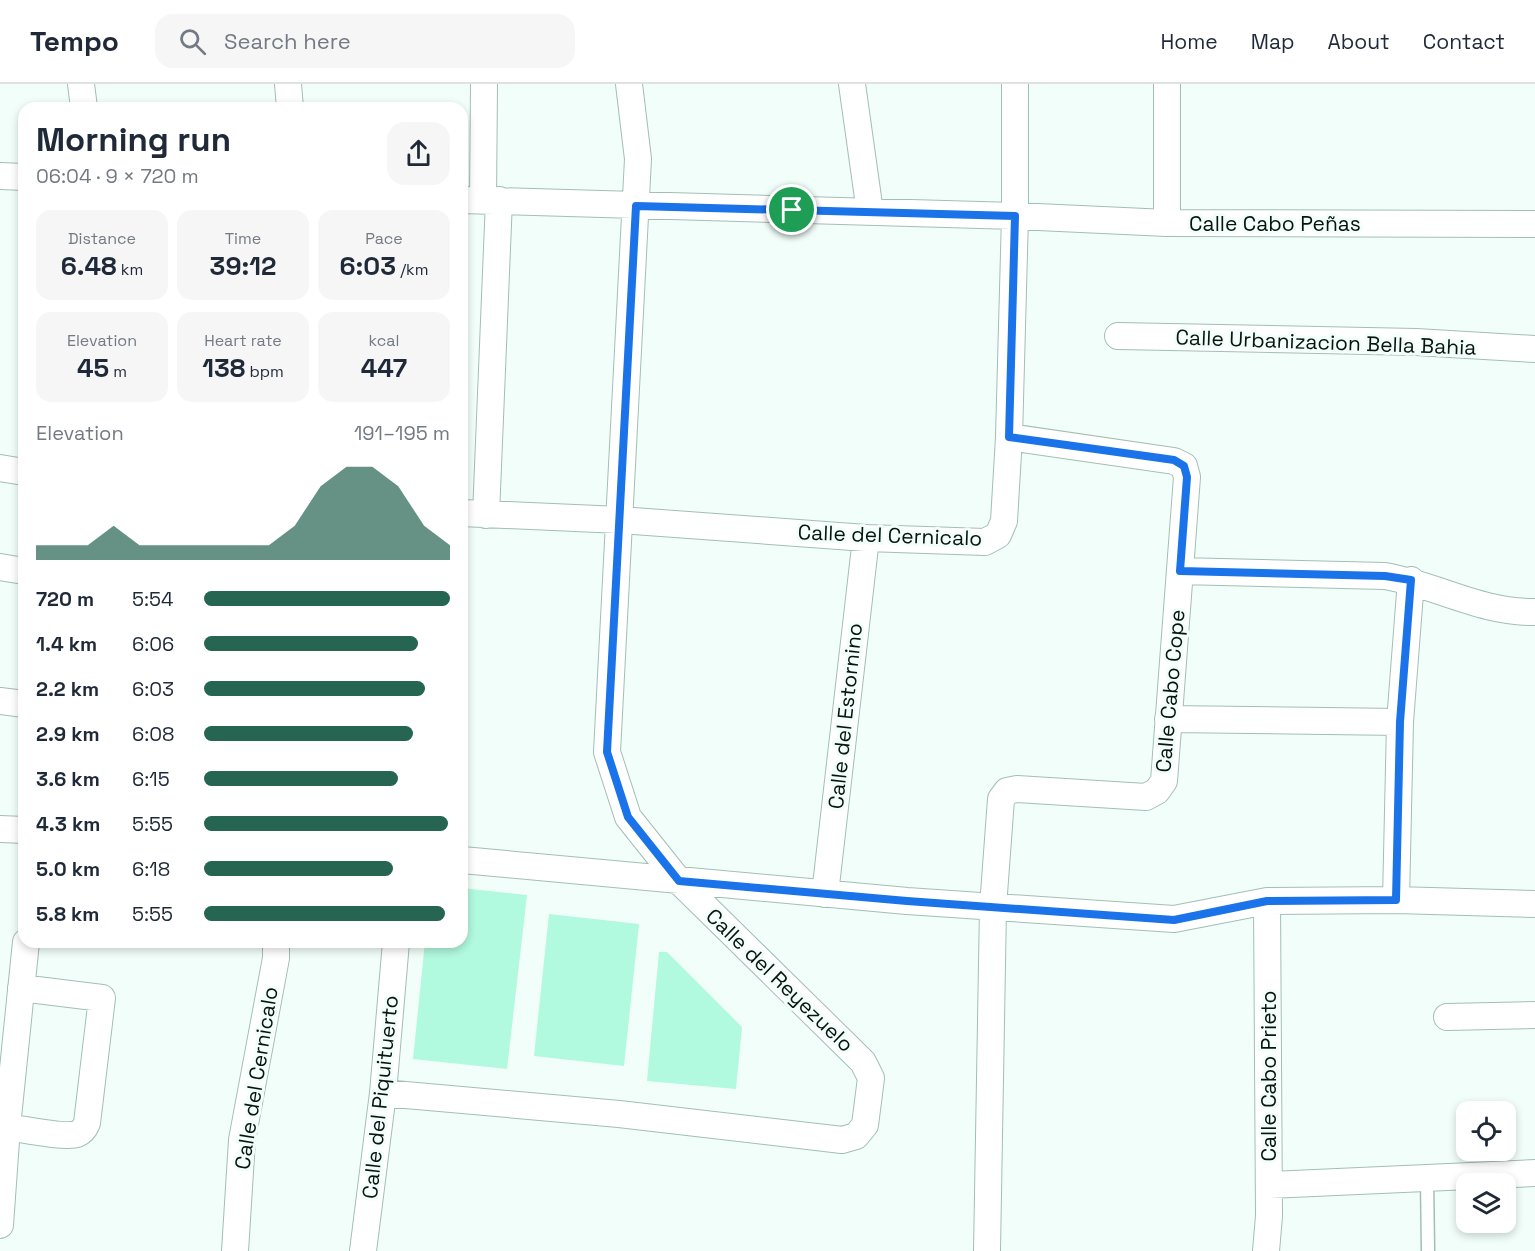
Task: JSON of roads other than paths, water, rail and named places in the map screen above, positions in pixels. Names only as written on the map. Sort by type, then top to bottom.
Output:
[{"type":"street","points":[[81,84],[83,102]]},
{"type":"street","points":[[288,84],[290,102]]},
{"type":"street","points":[[474,514],[484,84]]},
{"type":"street","name":"Calle del Reyezuelo","points":[[383,1093],[619,1114],[842,1140],[856,1136],[865,1125],[871,1087],[868,1070],[863,1062],[679,881],[628,817],[607,752],[638,159],[629,84]]},
{"type":"street","points":[[852,84],[870,212]]},
{"type":"street","name":"Calle del Cernicalo","points":[[474,514],[620,520],[866,538],[985,542],[998,535],[1004,521],[1009,437],[1015,216],[1015,84]]},
{"type":"street","points":[[1167,84],[1167,224]]},
{"type":"street","points":[[0,176],[18,177]]},
{"type":"street","name":"Calle Cabo Peñas","points":[[481,200],[1015,216],[1167,224],[1535,224]]},
{"type":"street","name":"Calle Urbanizacion Bella Bahia","points":[[1118,336],[1416,342],[1535,349]]},
{"type":"street","name":"Calle Cabo Cope","points":[[993,907],[1000,804],[1004,795],[1017,789],[1152,795],[1164,781],[1187,477],[1184,466],[1174,460],[1009,437]]},
{"type":"street","points":[[0,468],[18,471]]},
{"type":"street","name":"Calle del Estornino","points":[[825,894],[866,538]]},
{"type":"street","points":[[0,567],[18,570]]},
{"type":"street","points":[[1180,571],[1385,576],[1411,580],[1491,608],[1535,612]]},
{"type":"street","points":[[1396,900],[1400,722],[1411,580]]},
{"type":"street","points":[[0,700],[18,703]]},
{"type":"street","points":[[1168,719],[1400,722]]},
{"type":"street","points":[[0,829],[18,830]]},
{"type":"street","points":[[468,861],[907,901],[1174,920],[1267,901],[1396,900],[1535,904]]},
{"type":"street","name":"Calle Cabo Prieto","points":[[1266,1251],[1269,1185],[1267,901]]},
{"type":"street","points":[[987,1251],[993,907]]},
{"type":"street","points":[[0,1225],[7,1127],[25,948]]},
{"type":"street","name":"Calle del Cernicalo","points":[[235,1251],[242,1140],[276,948]]},
{"type":"street","name":"Calle del Piquituerto","points":[[363,1251],[383,1093],[395,948]]},
{"type":"street","points":[[7,1127],[69,1135],[85,1128],[102,998],[21,988]]},
{"type":"street","points":[[1447,1017],[1535,1015]]},
{"type":"street","points":[[1269,1185],[1535,1173]]},
{"type":"lane","points":[[1427,1178],[1428,1251]]}]
